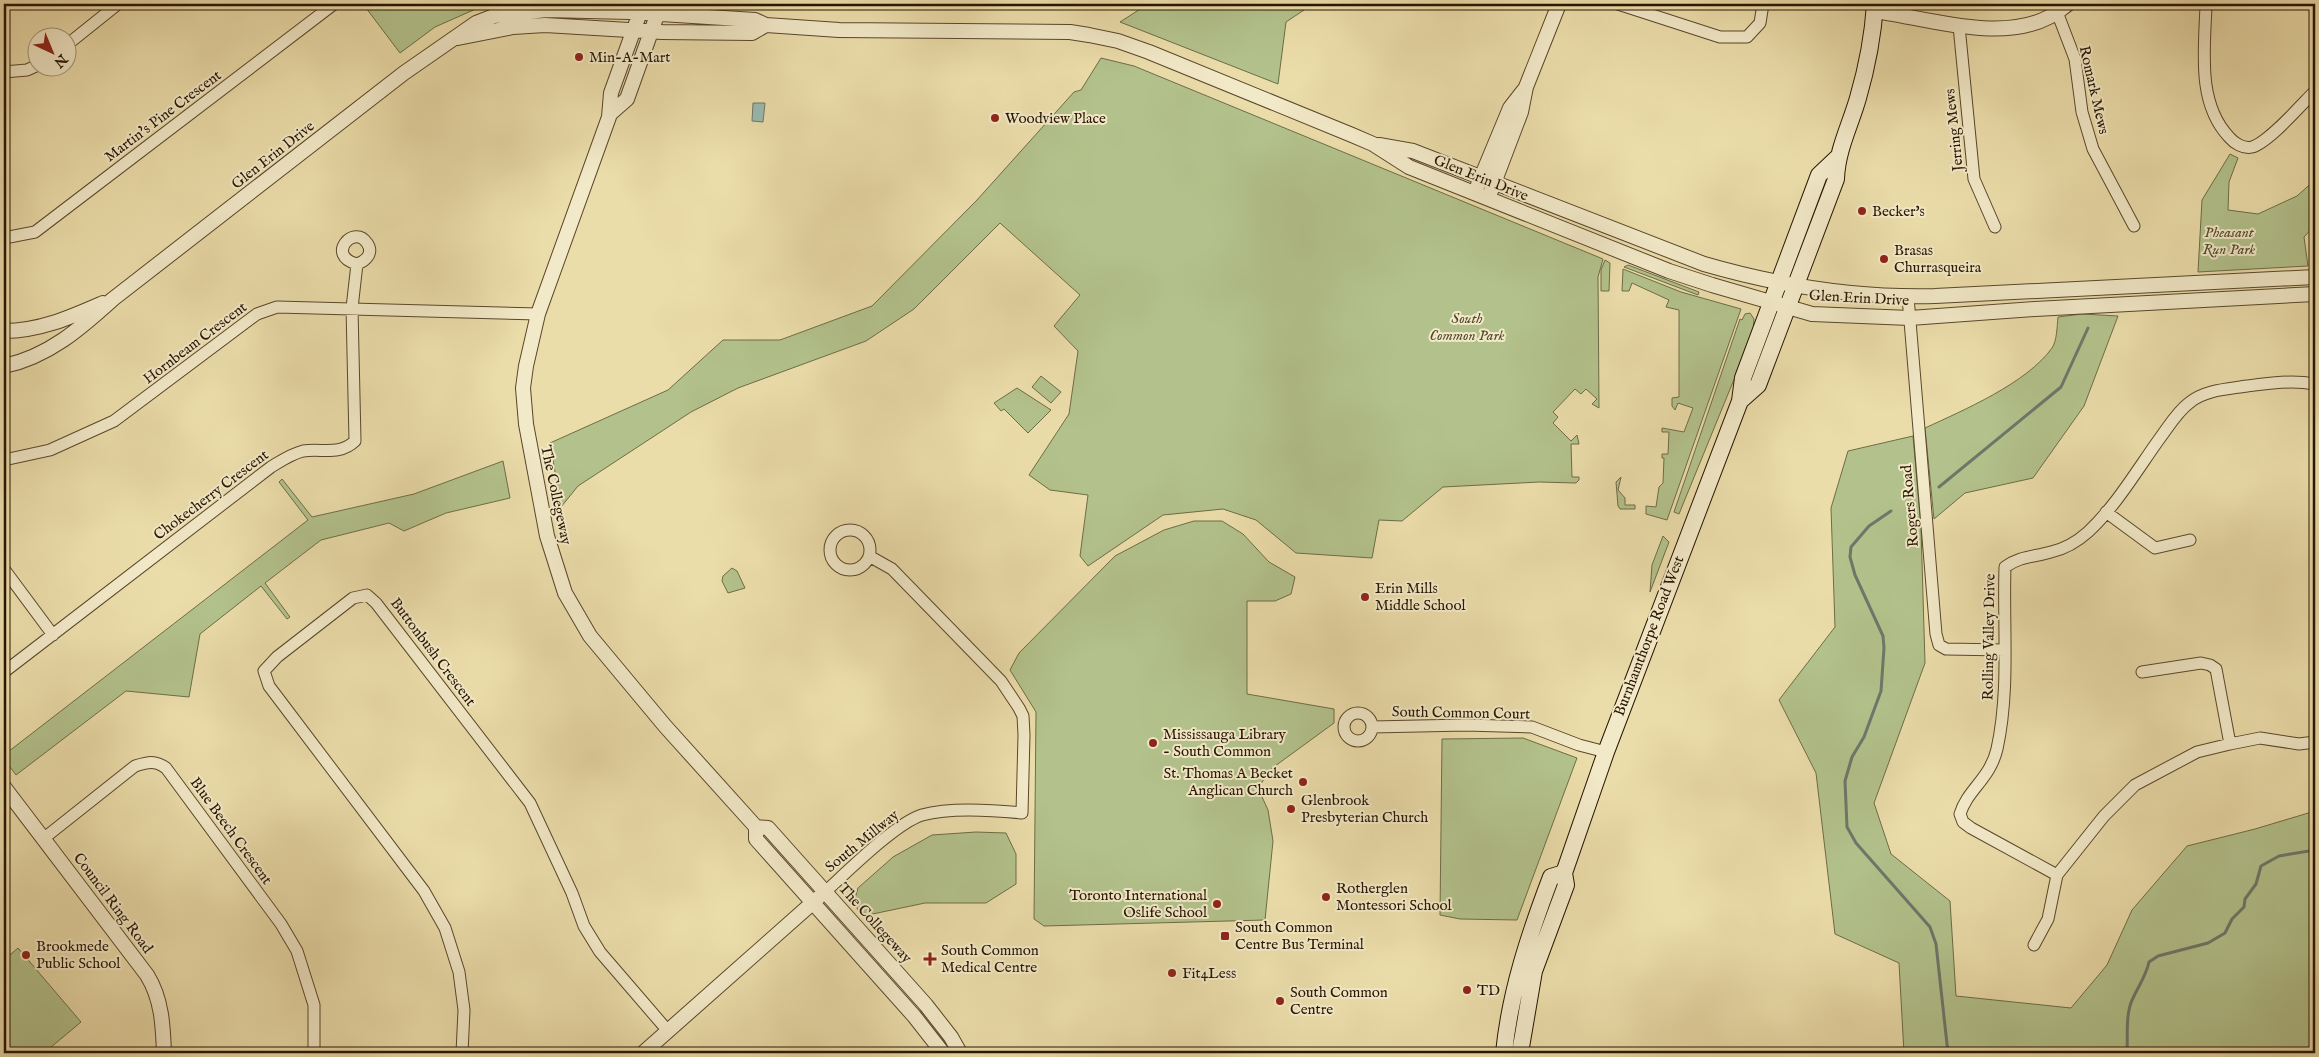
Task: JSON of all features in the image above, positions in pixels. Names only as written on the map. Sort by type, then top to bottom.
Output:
[{"type":"main road","name":"Burnhamthorpe Road West","points":[[1740,401],[1758,385],[1836,179],[1837,158],[1858,99],[1866,68],[1873,31],[1875,7]]},
{"type":"main road","name":"Burnhamthorpe Road West","points":[[1520,1053],[1534,971],[1566,885],[1564,873],[1606,752],[1740,401],[1743,378],[1819,175],[1837,158]]},
{"type":"main road","name":"Burnhamthorpe Road West","points":[[1504,1053],[1513,994],[1536,918],[1551,877],[1564,873]]},
{"type":"street","points":[[78,36],[118,4]]},
{"type":"street","name":"Martin's Pine Crescent","points":[[4,238],[35,232],[334,4]]},
{"type":"street","points":[[1481,196],[1521,112],[1526,87],[1559,4]]},
{"type":"street","points":[[1618,4],[1720,37],[1747,37],[1760,23],[1763,4]]},
{"type":"street","points":[[2206,4],[2205,88],[2209,102],[2224,132],[2238,145],[2250,148],[2262,142],[2315,91]]},
{"type":"street","points":[[1875,7],[1959,26],[2004,29],[2041,20],[2063,8]]},
{"type":"street","name":"Glen Erin Drive","points":[[4,366],[34,356],[57,345],[78,331],[113,299],[412,67],[476,23],[494,16],[546,10],[642,8],[755,20],[766,25],[856,31],[1070,32],[1118,41],[1373,144],[1409,166],[1669,271],[1812,314],[1910,318],[2035,309],[2315,294]]},
{"type":"street","name":"The Collegeway","points":[[642,8],[611,93],[611,113],[538,314],[526,366],[524,408],[548,536],[564,593],[576,615],[604,655],[756,827],[756,839],[914,1016],[944,1053]]},
{"type":"street","name":"Romark Mews","points":[[2063,8],[2074,59],[2082,112],[2092,148],[2134,226]]},
{"type":"street","name":"The Collegeway","points":[[611,113],[627,99],[659,9]]},
{"type":"street","name":"Glen Erin Drive","points":[[454,39],[513,27],[545,25],[651,31],[752,33],[766,25]]},
{"type":"street","name":"Jerring Mews","points":[[1959,26],[1974,179],[1995,227]]},
{"type":"street","points":[[4,72],[28,70]]},
{"type":"street","name":"Glen Erin Drive","points":[[1373,144],[1413,150],[1679,256],[1752,278],[1847,294],[1908,297],[2315,277]]},
{"type":"street","name":"Chokecherry Crescent","points":[[4,672],[284,458],[303,452],[347,449],[355,441],[352,308],[356,264]]},
{"type":"street","name":"Rogers Road","points":[[1908,297],[1935,624],[1939,644],[1946,649],[2005,650]]},
{"type":"street","name":"Glen Erin Drive","points":[[4,331],[32,329],[54,324],[113,299]]},
{"type":"street","name":"Hornbeam Crescent","points":[[4,460],[50,450],[114,421],[257,314],[278,307],[538,314]]},
{"type":"street","name":"Rolling Valley Drive","points":[[2058,875],[1971,828],[1963,822],[1960,814],[1963,803],[1989,771],[1997,750],[2002,713],[2005,650],[2005,567],[2015,559],[2051,552],[2070,545],[2087,533],[2106,512],[2175,417],[2189,402],[2203,395],[2261,384],[2292,381],[2315,384]]},
{"type":"street","points":[[2106,512],[2155,548],[2190,540]]},
{"type":"street","name":"South Millway","points":[[643,1053],[901,827],[921,816],[954,812],[1022,813],[1024,735],[1023,716],[1019,708],[1001,681],[892,569],[869,556]]},
{"type":"street","points":[[4,569],[53,635]]},
{"type":"street","name":"Buttonbush Crescent","points":[[462,1053],[464,1010],[459,972],[445,928],[424,891],[269,686],[264,671],[277,657],[352,598],[367,594],[376,603],[530,803],[572,893],[584,926],[600,952],[668,1031]]},
{"type":"street","points":[[2142,672],[2201,663],[2216,669],[2230,744]]},
{"type":"street","name":"South Common Court","points":[[1372,727],[1466,725],[1532,727],[1579,745],[1606,752]]},
{"type":"street","points":[[2034,945],[2048,919],[2058,875],[2104,816],[2135,785],[2197,752],[2230,744],[2260,738],[2299,744],[2315,742]]},
{"type":"street","name":"Blue Beech Crescent","points":[[43,839],[135,766],[148,762],[158,762],[166,768],[281,924],[297,951],[314,1005],[314,1053]]},
{"type":"street","name":"Council Ring Road","points":[[4,787],[154,986],[160,1008],[164,1053]]},
{"type":"street","name":"The Collegeway","points":[[756,827],[768,828],[926,1005],[951,1037],[960,1053]]},
{"type":"green space","points":[[363,4],[487,4],[435,27],[400,53]]},
{"type":"green space","points":[[1148,4],[1313,4],[1286,22],[1278,84],[1120,22]]},
{"type":"green space","name":"South Common Park","points":[[1101,58],[1134,66],[1603,259],[1598,277],[1599,408],[1592,404],[1597,399],[1586,389],[1581,394],[1575,389],[1553,412],[1558,417],[1553,423],[1571,441],[1577,435],[1579,444],[1571,444],[1572,477],[1579,477],[1579,480],[1576,483],[1539,482],[1443,487],[1402,521],[1379,520],[1372,558],[1296,553],[1256,520],[1223,509],[1163,515],[1088,566],[1080,556],[1088,495],[1050,490],[1029,475],[1069,414],[1078,351],[1054,326],[1080,295],[1000,223],[914,309],[866,341],[738,388],[691,412],[578,486],[561,507],[550,443],[668,390],[723,340],[780,340],[872,306],[977,200],[1074,92],[1081,90]]},
{"type":"green space","name":"Pheasant Run Park","points":[[2230,154],[2238,158],[2229,182],[2228,210],[2258,214],[2297,196],[2315,180],[2315,225],[2304,237],[2308,266],[2198,272],[2202,200]]},
{"type":"green space","points":[[1605,260],[1610,263],[1609,291],[1601,291],[1601,270]]},
{"type":"green space","points":[[1628,265],[1699,292],[1698,295],[1624,267]]},
{"type":"green space","points":[[1623,269],[1681,292],[1741,309],[1667,520],[1646,514],[1646,506],[1656,507],[1659,487],[1663,483],[1664,458],[1662,458],[1662,454],[1668,454],[1669,432],[1662,432],[1662,428],[1684,432],[1693,408],[1678,403],[1675,410],[1672,406],[1672,398],[1679,397],[1679,310],[1666,307],[1669,300],[1632,283],[1629,291],[1622,291]]},
{"type":"green space","points":[[1750,313],[1754,319],[1753,333],[1679,514],[1674,512],[1740,319],[1742,320],[1745,314]]},
{"type":"green space","points":[[2082,314],[2118,316],[2084,406],[2033,478],[1965,493],[1934,519],[1925,428],[1994,394],[2027,373],[2041,361],[2054,345],[2058,317]]},
{"type":"green space","points":[[1041,376],[1061,392],[1051,403],[1032,387]]},
{"type":"green space","points":[[1017,388],[1051,410],[1028,433],[1004,409],[1001,411],[994,403]]},
{"type":"green space","points":[[1913,436],[1921,528],[1925,663],[1874,803],[1891,854],[1950,901],[1956,996],[2071,1008],[2107,965],[2132,910],[2187,846],[2255,829],[2315,811],[2315,1053],[1904,1053],[1899,963],[1835,934],[1816,773],[1779,700],[1835,627],[1831,508],[1848,451]]},
{"type":"green space","points":[[503,461],[510,498],[446,513],[404,531],[389,523],[321,540],[265,583],[290,617],[287,619],[261,586],[200,634],[189,697],[126,691],[16,775],[4,759],[4,755],[308,520],[279,482],[282,479],[312,517],[414,494]]},
{"type":"green space","points":[[1621,477],[1618,490],[1625,498],[1625,505],[1635,505],[1635,509],[1620,509],[1618,506],[1616,482]]},
{"type":"green space","points":[[1194,521],[1222,521],[1243,534],[1269,562],[1295,577],[1291,594],[1275,601],[1247,601],[1247,694],[1334,709],[1334,723],[1271,769],[1258,788],[1268,810],[1273,841],[1265,920],[1044,926],[1034,919],[1036,712],[1010,670],[1019,653],[1115,556],[1164,530]]},
{"type":"green space","points":[[1663,536],[1669,542],[1650,592],[1652,565]]},
{"type":"green space","points":[[732,568],[737,571],[745,588],[728,593],[722,581],[723,576]]},
{"type":"green space","points":[[1523,738],[1577,758],[1517,920],[1460,919],[1440,915],[1442,739]]},
{"type":"green space","points":[[976,832],[1006,833],[1016,854],[1016,884],[986,903],[925,903],[868,915],[858,910],[854,902],[858,888],[893,857],[932,835]]},
{"type":"green space","points":[[18,948],[81,1022],[44,1053],[33,1053],[29,1049],[21,1053],[4,1053],[4,960]]},
{"type":"water","points":[[753,103],[765,103],[763,122],[752,121]]},
{"type":"waterway","points":[[1939,487],[2061,387],[2088,328]]},
{"type":"waterway","points":[[1891,511],[1869,526],[1851,547],[1850,557],[1855,575],[1883,636],[1884,648],[1881,691],[1864,737],[1852,757],[1845,781],[1847,827],[1856,843],[1930,927],[1936,944],[1948,1053]]},
{"type":"waterway","points":[[2127,1053],[2127,1025],[2130,1004],[2149,962],[2158,956],[2208,943],[2225,933],[2232,919],[2244,907],[2245,899],[2256,884],[2261,866],[2279,856],[2315,850]]},
{"type":"place","name":"Min-A-Mart","points":[[579,57]]},
{"type":"place","name":"Woodview Place","points":[[995,118]]},
{"type":"place","name":"Becker's","points":[[1862,211]]},
{"type":"place","name":"Brasas Churrasqueira","points":[[1884,259]]},
{"type":"place","name":"Erin Mills Middle School","points":[[1365,597]]},
{"type":"place","name":"Mississauga Library - South Common","points":[[1153,743]]},
{"type":"place","name":"St. Thomas A Becket Anglican Church","points":[[1303,782]]},
{"type":"place","name":"Glenbrook Presbyterian Church","points":[[1291,809]]},
{"type":"place","name":"Rotherglen Montessori School","points":[[1326,897]]},
{"type":"place","name":"Toronto International Oslife School","points":[[1217,904]]},
{"type":"place","name":"South Common Centre Bus Terminal","points":[[1225,936]]},
{"type":"place","name":"Brookmede Public School","points":[[26,955]]},
{"type":"place","name":"South Common Medical Centre","points":[[930,959]]},
{"type":"place","name":"Fit4Less","points":[[1172,973]]},
{"type":"place","name":"TD","points":[[1467,990]]},
{"type":"place","name":"South Common Centre","points":[[1280,1001]]}]
